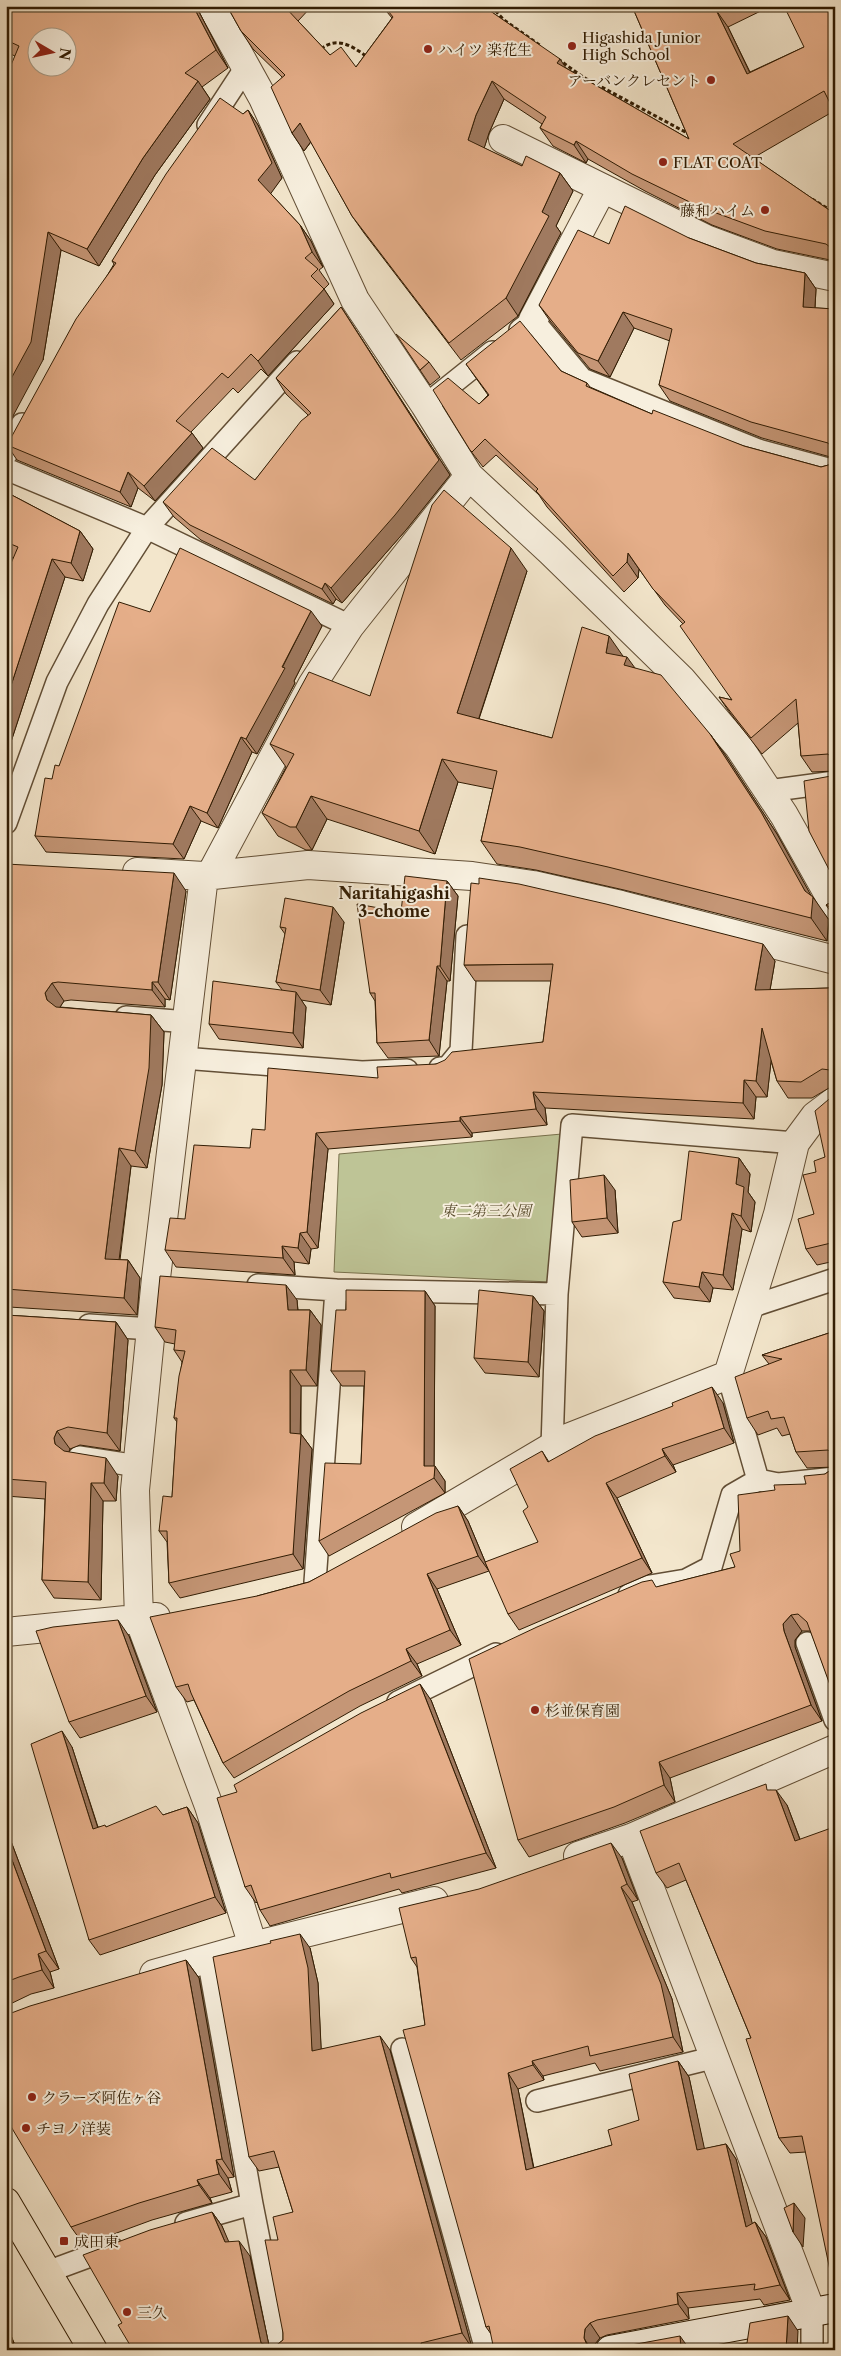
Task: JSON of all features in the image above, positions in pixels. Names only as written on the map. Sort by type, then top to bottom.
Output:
[{"type":"main road","points":[[6,2202],[93,2350]]},
{"type":"street","points":[[224,11],[246,67],[263,98],[348,307],[425,405],[469,476],[551,552],[682,680],[739,747],[784,815],[835,906]]},
{"type":"street","points":[[503,139],[706,239],[773,264],[835,277]]},
{"type":"street","points":[[532,320],[602,188]]},
{"type":"street","points":[[253,1946],[216,1802],[139,1619],[135,1490],[152,1329],[166,1279],[183,1058],[208,875],[312,685],[350,626],[469,476]]},
{"type":"street","points":[[115,871],[208,875],[308,864],[471,894],[533,886],[620,905],[835,960]]},
{"type":"street","points":[[398,1538],[565,1439],[728,1375],[778,1214],[795,1143],[815,1116],[835,1101]]},
{"type":"street","points":[[289,1589],[315,1582],[340,1569]]},
{"type":"street","points":[[6,1632],[179,1614]]},
{"type":"street","points":[[558,1863],[631,1838],[834,1753]]},
{"type":"street","points":[[610,2350],[823,2311],[716,2057],[631,1838]]},
{"type":"street","points":[[132,1981],[253,1946],[455,1896]]},
{"type":"lane","points":[[194,145],[246,67]]},
{"type":"lane","points":[[425,405],[532,320],[582,379],[758,450],[835,471]]},
{"type":"lane","points":[[6,823],[57,682],[98,604],[146,528],[308,350]]},
{"type":"lane","points":[[6,456],[31,407]]},
{"type":"lane","points":[[6,469],[146,528],[350,626]]},
{"type":"lane","points":[[768,791],[835,782]]},
{"type":"lane","points":[[183,1058],[362,1072],[447,1068],[461,1051],[463,978],[471,894]]},
{"type":"lane","points":[[110,1015],[188,1022]]},
{"type":"lane","points":[[552,1447],[557,1294],[572,1125],[795,1143]]},
{"type":"lane","points":[[750,1307],[835,1279]]},
{"type":"lane","points":[[236,1283],[336,1290],[557,1294]]},
{"type":"lane","points":[[315,1582],[336,1290]]},
{"type":"lane","points":[[66,1323],[152,1329]]},
{"type":"lane","points":[[728,1375],[758,1480]]},
{"type":"lane","points":[[79,1457],[138,1466]]},
{"type":"lane","points":[[614,1601],[650,1586],[686,1580],[711,1567],[732,1495],[758,1480],[778,1484],[835,1478]]},
{"type":"lane","points":[[807,1643],[835,1720]]},
{"type":"lane","points":[[384,1709],[516,1644]]},
{"type":"lane","points":[[208,1958],[252,2204],[281,2350]]},
{"type":"lane","points":[[402,2049],[486,2350]]},
{"type":"lane","points":[[537,2101],[716,2057]]},
{"type":"lane","points":[[166,2229],[252,2204]]},
{"type":"lane","points":[[47,2272],[130,2241]]},
{"type":"lane","points":[[812,2350],[823,2311]]},
{"type":"path","points":[[491,6],[504,20],[544,48]]},
{"type":"path","points":[[317,52],[324,46],[338,42],[353,46],[368,57]]},
{"type":"path","points":[[551,54],[583,76],[696,137]]},
{"type":"path","points":[[806,196],[835,213]]},
{"type":"green space","name":"東二第三公園","points":[[562,1134],[550,1282],[334,1272],[339,1154]]},
{"type":"building","points":[[6,6],[193,6],[216,50],[185,73],[198,81],[143,158],[87,249],[48,232],[31,342],[6,388],[6,77],[19,46],[6,40]]},
{"type":"building","points":[[227,6],[284,6],[330,55],[341,47],[356,67],[393,17],[384,6],[483,6],[560,59],[557,63],[689,139],[632,6],[723,6],[716,10],[747,74],[804,47],[784,6],[835,6],[835,113],[824,91],[733,144],[835,214],[835,251],[826,244],[765,231],[700,207],[632,174],[576,141],[574,145],[540,128],[546,117],[492,81],[476,115],[468,140],[522,166],[526,156],[560,173],[542,212],[549,216],[506,298],[449,343],[352,216],[300,123],[292,133],[271,87],[285,75],[241,31]]},
{"type":"building","points":[[220,98],[243,114],[248,110],[272,163],[258,180],[300,225],[312,252],[305,258],[318,269],[311,276],[324,289],[258,361],[251,354],[228,378],[222,373],[176,421],[192,433],[144,486],[128,472],[120,492],[7,445],[76,319],[116,263],[112,261],[166,174]]},
{"type":"building","points":[[625,206],[689,238],[756,263],[805,273],[803,307],[835,309],[835,451],[828,443],[751,422],[659,385],[672,329],[623,312],[598,361],[578,353],[539,305],[578,230],[609,244]]},
{"type":"building","points":[[341,307],[439,460],[395,515],[331,588],[325,583],[322,589],[190,525],[163,502],[212,448],[255,480],[301,421],[311,413],[276,378]]},
{"type":"building","points":[[520,321],[561,371],[587,383],[586,386],[652,414],[653,410],[744,446],[821,467],[832,464],[835,456],[835,762],[828,754],[801,756],[796,699],[751,738],[719,697],[732,700],[680,626],[685,622],[653,589],[628,553],[627,562],[613,576],[536,491],[538,489],[485,439],[472,452],[470,450],[433,390],[448,378],[479,404],[489,395],[466,364]]},
{"type":"building","points":[[396,334],[429,362],[420,370]]},
{"type":"building","points":[[444,490],[511,548],[457,713],[552,738],[582,627],[609,636],[606,653],[627,657],[624,665],[661,675],[710,734],[761,812],[805,891],[813,897],[811,918],[608,867],[520,847],[481,841],[497,771],[442,759],[419,831],[311,796],[296,827],[290,827],[262,813],[294,754],[270,744],[309,672],[370,696],[432,505]]},
{"type":"building","points":[[6,492],[80,531],[71,563],[52,559],[6,701],[6,575],[18,547],[6,542]]},
{"type":"building","points":[[180,548],[311,611],[282,667],[285,668],[246,739],[241,737],[207,813],[190,806],[173,844],[35,836],[45,778],[52,779],[55,765],[59,766],[119,602],[150,612]]},
{"type":"building","points":[[835,771],[835,881],[809,831],[804,781],[831,776]]},
{"type":"building","points":[[6,864],[174,873],[158,982],[152,982],[152,990],[58,982],[52,983],[45,993],[47,1000],[56,1007],[151,1015],[149,1068],[135,1151],[119,1148],[105,1259],[128,1260],[124,1298],[6,1289]]},
{"type":"building","points":[[405,876],[447,881],[440,966],[437,966],[429,1040],[377,1043],[375,993],[370,993],[357,904],[401,912]]},
{"type":"building","points":[[479,878],[519,884],[606,904],[763,944],[755,990],[829,988],[832,980],[835,981],[835,1074],[830,1070],[822,1069],[801,1082],[777,1081],[762,1028],[756,1081],[744,1080],[743,1103],[533,1092],[536,1109],[460,1117],[460,1121],[316,1133],[307,1232],[300,1233],[298,1248],[282,1246],[283,1258],[165,1250],[170,1218],[185,1219],[194,1145],[250,1148],[252,1129],[265,1130],[268,1068],[378,1078],[377,1067],[436,1064],[445,1060],[452,1052],[543,1042],[553,964],[464,965],[471,883],[479,884]]},
{"type":"building","points":[[285,898],[333,907],[320,990],[276,982],[286,928],[280,927]]},
{"type":"building","points":[[835,900],[835,910],[826,905]]},
{"type":"building","points":[[213,981],[296,992],[293,1033],[209,1024]]},
{"type":"building","points":[[835,1094],[835,1233],[831,1234],[831,1243],[806,1249],[798,1219],[814,1214],[803,1175],[816,1172],[814,1161],[825,1157],[815,1111]]},
{"type":"building","points":[[689,1151],[739,1158],[736,1184],[744,1187],[741,1216],[732,1213],[723,1275],[702,1272],[699,1287],[663,1282],[673,1222],[681,1220]]},
{"type":"building","points":[[604,1175],[607,1218],[572,1222],[570,1180]]},
{"type":"building","points":[[160,1276],[286,1285],[288,1310],[310,1310],[306,1370],[290,1370],[290,1433],[301,1434],[293,1554],[169,1583],[167,1531],[159,1531],[163,1496],[172,1497],[177,1418],[174,1418],[179,1376],[185,1351],[174,1350],[176,1330],[155,1327]]},
{"type":"building","points":[[346,1290],[425,1291],[424,1466],[435,1466],[434,1478],[319,1541],[325,1463],[361,1464],[365,1371],[331,1371],[336,1310],[346,1310]]},
{"type":"building","points":[[479,1290],[533,1296],[528,1362],[474,1358]]},
{"type":"building","points":[[6,1315],[116,1322],[107,1433],[68,1427],[57,1431],[54,1438],[55,1444],[64,1451],[106,1458],[104,1483],[91,1483],[88,1582],[42,1580],[46,1482],[6,1479]]},
{"type":"building","points":[[835,1331],[835,1467],[834,1455],[828,1450],[796,1452],[784,1417],[771,1419],[768,1411],[747,1418],[735,1377],[782,1359],[762,1355]]},
{"type":"building","points":[[712,1387],[724,1428],[662,1449],[665,1456],[606,1483],[642,1558],[508,1614],[485,1562],[538,1542],[523,1511],[528,1507],[510,1469],[542,1451],[548,1462],[595,1436],[673,1406],[672,1403]]},
{"type":"building","points":[[835,1467],[835,1696],[807,1622],[798,1614],[791,1615],[783,1624],[784,1631],[811,1705],[659,1762],[664,1785],[614,1807],[518,1840],[469,1659],[537,1627],[642,1582],[652,1580],[656,1587],[735,1567],[730,1554],[740,1551],[738,1495],[775,1490],[774,1485],[806,1484],[804,1476],[825,1474]]},
{"type":"building","points":[[458,1506],[478,1556],[427,1574],[450,1630],[406,1649],[411,1661],[349,1691],[223,1763],[188,1684],[176,1687],[150,1617],[257,1596],[309,1582],[436,1513]]},
{"type":"building","points":[[118,1620],[146,1696],[69,1722],[36,1631],[53,1627]]},
{"type":"building","points":[[420,1684],[486,1853],[391,1878],[390,1873],[260,1910],[251,1885],[245,1887],[217,1798],[237,1792],[234,1785],[361,1713]]},
{"type":"building","points":[[62,1731],[93,1829],[105,1825],[106,1827],[156,1806],[163,1815],[187,1807],[215,1897],[89,1940],[31,1744]]},
{"type":"building","points":[[766,1784],[767,1790],[776,1790],[795,1841],[835,1828],[835,2283],[832,2280],[802,2136],[779,2138],[746,2039],[751,2038],[679,1863],[656,1873],[640,1831]]},
{"type":"building","points":[[611,1843],[627,1884],[621,1887],[661,1984],[673,2037],[590,2056],[588,2046],[532,2061],[533,2065],[508,2073],[526,2170],[612,2145],[608,2130],[639,2120],[629,2074],[678,2061],[697,2150],[726,2144],[746,2227],[755,2222],[780,2285],[754,2290],[755,2284],[677,2293],[678,2304],[597,2320],[590,2323],[585,2329],[584,2338],[587,2345],[597,2350],[494,2350],[489,2326],[486,2327],[403,2030],[425,2025],[416,1957],[411,1958],[399,1908],[479,1889]]},
{"type":"building","points":[[6,1844],[46,1951],[38,1954],[42,1970],[6,1982]]},
{"type":"building","points":[[300,1934],[308,1968],[312,2051],[380,2036],[462,2333],[421,2343],[422,2350],[133,2350],[118,2325],[122,2323],[83,2255],[150,2230],[212,2212],[225,2242],[239,2241],[261,2343],[273,2348],[283,2340],[265,2240],[278,2240],[273,2217],[293,2212],[274,2151],[249,2157],[213,1957]]},
{"type":"building","points":[[186,1960],[222,2159],[216,2160],[219,2174],[197,2180],[199,2185],[139,2203],[71,2227],[6,2117],[6,2015],[30,2006]]},
{"type":"building","points":[[794,2203],[793,2232],[784,2208]]},
{"type":"building","points":[[788,2316],[786,2350],[687,2350],[747,2343],[750,2323]]},
{"type":"building","points":[[680,2336],[681,2350],[604,2350]]},
{"type":"place","name":"Higashida Junior High School","points":[[572,46]]},
{"type":"place","name":"ハイツ 楽花生","points":[[428,49]]},
{"type":"place","name":"アーバンクレセント","points":[[711,80]]},
{"type":"place","name":"FLAT COAT","points":[[663,162]]},
{"type":"place","name":"藤和ハイム","points":[[765,210]]},
{"type":"place","name":"杉並保育園","points":[[535,1710]]},
{"type":"place","name":"クラーズ阿佐ヶ谷","points":[[32,2097]]},
{"type":"place","name":"チヨノ洋装","points":[[26,2128]]},
{"type":"place","name":"成田東","points":[[64,2241]]},
{"type":"place","name":"三久","points":[[127,2312]]},
{"type":"district","name":"Naritahigashi 3-chome","points":[[394,902]]}]
